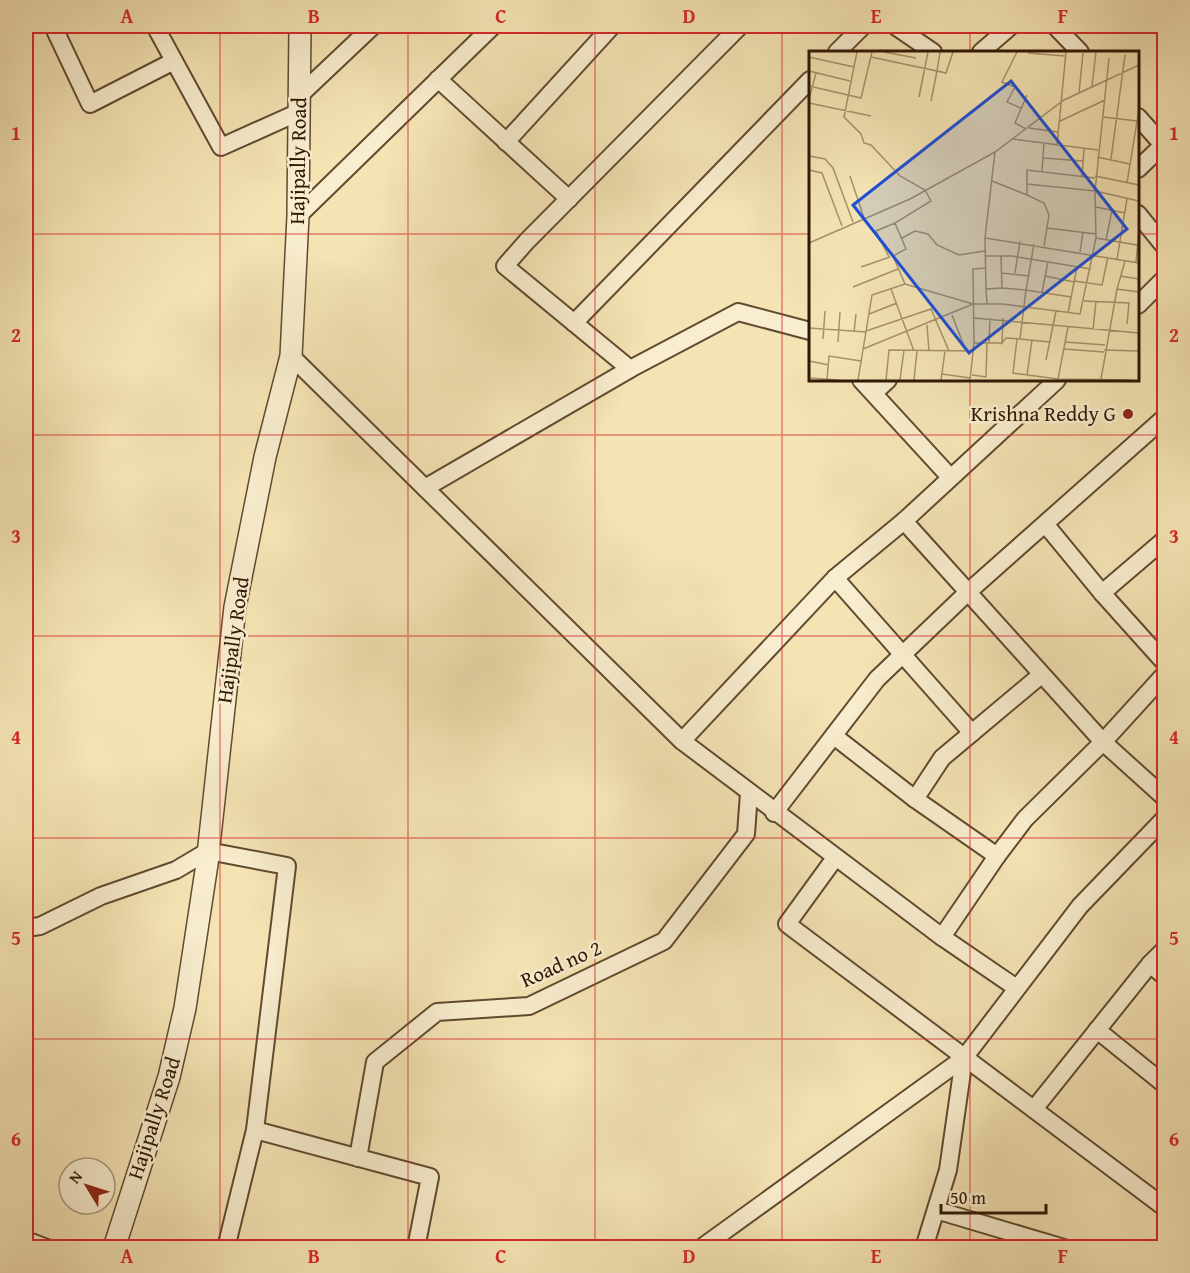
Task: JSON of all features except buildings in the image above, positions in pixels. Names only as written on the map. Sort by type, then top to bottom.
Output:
[{"type":"street","points":[[53,26],[90,104],[174,61]]},
{"type":"street","points":[[155,26],[222,147],[299,104],[373,26]]},
{"type":"street","name":"Hajipally Road","points":[[114,1248],[174,1058],[194,963],[235,607],[265,457],[291,356],[298,216],[300,26]]},
{"type":"street","points":[[298,216],[493,26]]},
{"type":"street","points":[[506,142],[612,26]]},
{"type":"street","points":[[630,369],[506,266],[740,26]]},
{"type":"street","points":[[838,51],[863,26]]},
{"type":"street","points":[[895,26],[932,51]]},
{"type":"street","points":[[982,51],[1011,26]]},
{"type":"street","points":[[1055,26],[1079,51]]},
{"type":"street","points":[[438,79],[569,199]]},
{"type":"street","points":[[574,323],[809,81]]},
{"type":"street","points":[[1139,119],[1164,145],[1139,167]]},
{"type":"street","points":[[1139,216],[1164,246]]},
{"type":"street","points":[[1139,303],[1164,279]]},
{"type":"street","points":[[425,488],[630,369],[738,312],[809,331]]},
{"type":"street","points":[[291,356],[682,741],[774,813],[942,937],[1015,987]]},
{"type":"street","points":[[862,381],[950,477]]},
{"type":"street","points":[[874,393],[887,381]]},
{"type":"street","points":[[682,741],[835,578],[904,521],[1056,381]]},
{"type":"street","points":[[774,813],[877,679],[968,592],[1164,418]]},
{"type":"street","points":[[904,521],[1103,742],[1164,797]]},
{"type":"street","points":[[1046,525],[1102,593],[1164,662]]},
{"type":"street","points":[[1102,593],[1164,540]]},
{"type":"street","points":[[835,578],[972,733]]},
{"type":"street","points":[[915,798],[942,759],[1041,675]]},
{"type":"street","points":[[942,937],[1025,819],[1103,742],[1164,675]]},
{"type":"street","points":[[834,736],[915,798],[998,856]]},
{"type":"street","name":"Road no 2","points":[[357,1158],[375,1062],[437,1012],[529,1006],[664,941],[746,834],[749,793]]},
{"type":"street","points":[[701,1248],[964,1058],[1015,987],[1080,906],[1164,819]]},
{"type":"street","points":[[26,928],[40,926],[101,896],[176,870],[208,851],[287,866],[255,1130],[226,1248]]},
{"type":"street","points":[[835,858],[787,924],[1163,1204]]},
{"type":"street","points":[[1034,1109],[1150,964],[1164,950]]},
{"type":"street","points":[[1150,964],[1164,976]]},
{"type":"street","points":[[1097,1030],[1164,1084]]},
{"type":"street","points":[[924,1248],[948,1170],[964,1058]]},
{"type":"street","points":[[255,1130],[430,1177],[416,1248]]},
{"type":"street","points":[[936,1210],[1064,1248]]},
{"type":"street","points":[[26,1240],[47,1248]]},
{"type":"place","name":"Krishna Reddy G","points":[[1128,414]]}]
